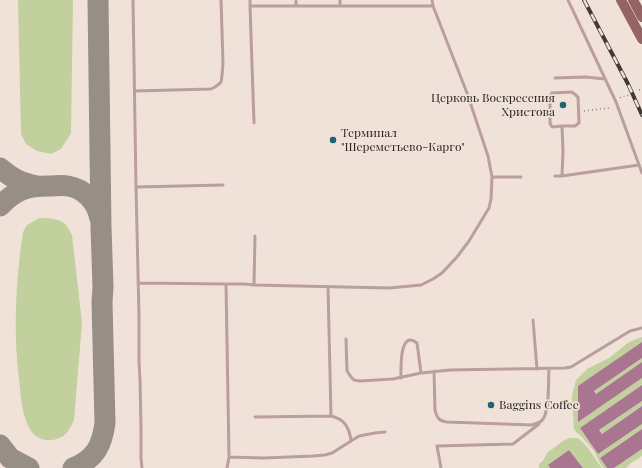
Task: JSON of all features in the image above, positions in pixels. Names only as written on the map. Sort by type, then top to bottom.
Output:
[{"type":"main road","points":[[621,0],[642,39]]},
{"type":"main road","points":[[632,0],[642,17]]},
{"type":"lane","points":[[133,0],[142,468]]},
{"type":"lane","points":[[135,91],[211,89],[221,82],[223,63],[221,0]]},
{"type":"lane","points":[[250,0],[254,123]]},
{"type":"lane","points":[[296,0],[296,6]]},
{"type":"lane","points":[[340,0],[340,6]]},
{"type":"lane","points":[[138,283],[389,288],[421,285],[442,273],[457,258],[489,208],[492,177],[488,156],[467,93],[432,0]]},
{"type":"lane","points":[[568,0],[616,102],[642,172]]},
{"type":"lane","points":[[250,6],[433,6]]},
{"type":"lane","points":[[555,78],[586,77],[605,79]]},
{"type":"lane","points":[[572,92],[578,96],[579,123],[576,126],[562,126],[552,127],[550,123],[550,97],[552,93],[572,92]]},
{"type":"lane","points":[[562,126],[562,176]]},
{"type":"lane","points":[[555,176],[639,165]]},
{"type":"lane","points":[[492,177],[521,177]]},
{"type":"lane","points":[[136,187],[223,185]]},
{"type":"lane","points":[[254,285],[255,236]]},
{"type":"lane","points":[[226,284],[229,457],[227,468]]},
{"type":"lane","points":[[328,287],[331,416]]},
{"type":"lane","points":[[533,320],[537,369]]},
{"type":"lane","points":[[346,339],[348,371],[350,377],[354,380],[360,381],[401,378],[434,371],[549,369],[571,367],[630,331],[642,328]]},
{"type":"lane","points":[[401,378],[401,356],[406,342],[410,340],[417,343],[421,373]]},
{"type":"lane","points":[[442,468],[436,446],[513,444],[544,419],[547,407],[549,369]]},
{"type":"lane","points":[[434,371],[435,410],[439,420],[447,422],[532,424],[540,422]]},
{"type":"lane","points":[[255,417],[337,417],[347,426],[350,432],[351,440]]},
{"type":"lane","points":[[229,457],[264,458],[325,455],[332,453],[359,436],[386,432]]},
{"type":"path","points":[[579,112],[609,108],[621,97],[629,95]]},
{"type":"green space","points":[[18,0],[73,0],[71,133],[61,149],[51,154],[37,151],[26,144],[21,134]]},
{"type":"green space","points":[[39,218],[61,221],[67,226],[72,235],[82,323],[74,420],[69,430],[64,435],[57,439],[51,440],[42,439],[36,436],[26,421],[21,400],[16,349],[18,271],[23,232],[27,225]]},
{"type":"green space","points":[[642,337],[642,342],[578,387],[578,422],[642,378],[642,385],[580,428],[598,454],[642,424],[642,429],[600,458],[607,468],[604,468],[594,451],[574,429],[572,396],[576,380],[587,369],[609,358],[629,342]]},
{"type":"green space","points":[[642,358],[642,362],[596,394],[594,391]]},
{"type":"green space","points":[[642,401],[642,406],[602,434],[599,430]]},
{"type":"green space","points":[[570,438],[578,438],[582,441],[602,468],[583,468],[569,450],[548,466],[550,468],[539,468],[539,464],[543,461],[547,453],[563,441]]},
{"type":"green space","points":[[642,449],[642,456],[626,468],[614,468]]},
{"type":"shaded area","points":[[642,342],[642,358],[594,391],[596,394],[642,362],[642,378],[578,422],[578,386]]},
{"type":"shaded area","points":[[642,385],[642,401],[599,430],[602,434],[642,406],[642,424],[598,454],[580,428]]},
{"type":"shaded area","points":[[642,429],[642,449],[614,468],[607,468],[600,458]]},
{"type":"shaded area","points":[[569,450],[583,468],[550,468],[548,465]]},
{"type":"taxiway","points":[[73,468],[87,460],[96,451],[102,438],[105,423],[98,0]]},
{"type":"taxiway","points":[[0,168],[17,180],[36,186]]},
{"type":"taxiway","points":[[0,206],[7,199],[25,189],[39,186],[68,186],[80,190],[89,197],[96,207],[100,219]]},
{"type":"taxiway","points":[[0,445],[10,458],[29,468]]},
{"type":"railway","points":[[584,0],[628,84],[642,115]]},
{"type":"place","name":"Церковь Воскресения Христова","points":[[563,105]]},
{"type":"place","name":"Терминал \"Шереметьево-Карго\"","points":[[333,140]]},
{"type":"place","name":"Baggins Coffee","points":[[491,405]]}]
